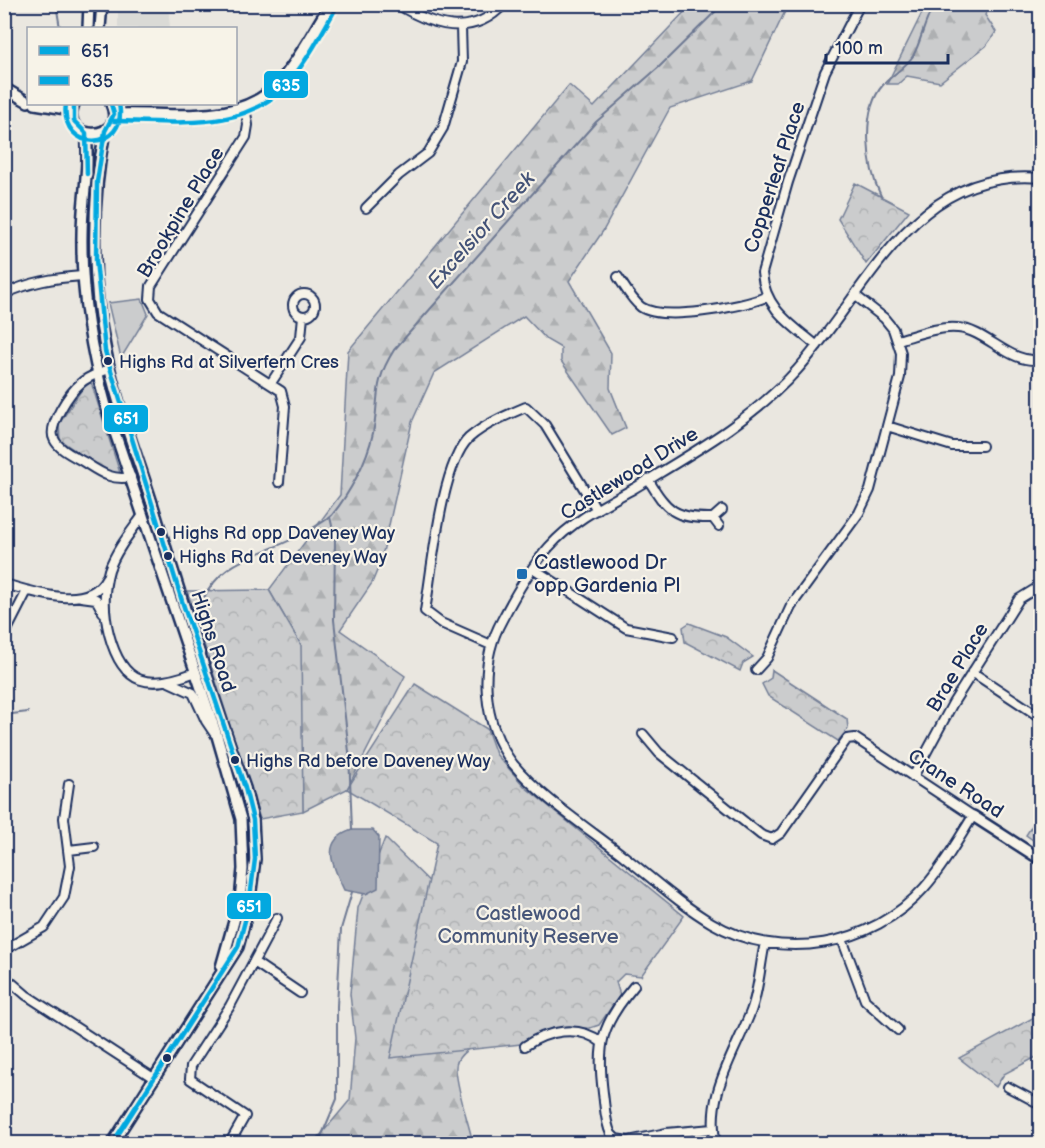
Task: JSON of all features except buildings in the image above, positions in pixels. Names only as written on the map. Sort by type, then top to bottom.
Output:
[{"type":"street","points":[[88,27],[89,4]]},
{"type":"street","points":[[100,27],[102,4]]},
{"type":"street","points":[[114,114],[215,113],[244,107],[268,93],[284,78],[330,4]]},
{"type":"street","points":[[397,4],[430,23],[461,27],[489,16],[504,4]]},
{"type":"street","name":"Copperleaf Place","points":[[766,297],[762,273],[764,260],[788,182],[825,72],[860,4]]},
{"type":"street","points":[[366,208],[399,175],[428,153],[443,128],[462,62],[461,27]]},
{"type":"street","points":[[4,87],[27,101]]},
{"type":"street","points":[[48,105],[73,107],[75,124],[86,133],[99,134],[105,130],[114,114],[111,105]]},
{"type":"street","name":"Brookpine Place","points":[[244,107],[248,125],[246,137],[151,286],[150,299],[158,312],[281,391],[285,406],[279,482]]},
{"type":"street","name":"Highs Road","points":[[105,130],[97,182],[96,260],[98,303],[110,368],[194,636],[245,788],[253,820],[255,859],[243,933],[238,947],[112,1143]]},
{"type":"street","name":"Highs Road","points":[[86,133],[89,158],[82,231],[82,276],[88,329],[97,375],[217,736],[242,819],[243,852],[240,900],[217,981]]},
{"type":"street","name":"Castlewood Drive","points":[[973,816],[935,873],[910,902],[878,925],[842,939],[806,945],[765,943],[727,931],[683,903],[541,790],[514,765],[496,734],[488,706],[486,676],[491,645],[503,618],[534,569],[559,537],[597,510],[712,441],[747,417],[786,383],[902,235],[926,211],[958,191],[990,181],[1023,177],[1041,178]]},
{"type":"street","points":[[4,294],[23,286],[51,279],[82,276]]},
{"type":"street","points":[[618,277],[630,296],[641,306],[658,313],[727,308],[766,297],[778,314],[817,346]]},
{"type":"street","points":[[756,670],[767,658],[795,600],[865,503],[887,426],[902,364],[898,340],[884,318],[856,296]]},
{"type":"street","points":[[271,383],[301,337],[303,316]]},
{"type":"street","points":[[898,340],[957,327],[970,330],[1026,360],[1041,359]]},
{"type":"street","points":[[110,368],[78,385],[54,422],[52,435],[58,445],[106,476],[119,479],[130,477]]},
{"type":"street","points":[[491,645],[441,623],[425,611],[450,474],[457,454],[470,437],[526,406],[545,425],[597,510]]},
{"type":"street","points":[[887,426],[952,446],[982,446]]},
{"type":"street","points":[[648,479],[663,502],[674,512],[688,518],[713,518],[722,510]]},
{"type":"street","points":[[71,597],[100,587],[142,515]]},
{"type":"street","points":[[713,518],[719,526]]},
{"type":"street","points":[[534,569],[626,628],[673,637]]},
{"type":"street","points":[[106,621],[108,573]]},
{"type":"street","points":[[4,584],[27,591],[96,599],[106,621],[120,665],[129,673],[145,681],[169,682],[193,693],[206,721],[217,736]]},
{"type":"street","name":"Brae Place","points":[[913,777],[972,672],[1019,599],[1041,586]]},
{"type":"street","points":[[4,636],[27,591]]},
{"type":"street","points":[[169,682],[196,672],[201,666],[194,636]]},
{"type":"street","points":[[972,672],[1041,717]]},
{"type":"street","name":"Crane Road","points":[[643,735],[658,753],[761,835],[772,839],[781,833],[851,737],[1041,859]]},
{"type":"street","points":[[4,950],[44,927],[56,911],[69,880],[69,850],[63,818],[69,783]]},
{"type":"street","points":[[69,850],[94,847]]},
{"type":"street","points":[[229,1143],[245,1116],[190,1079],[189,1074],[191,1066],[230,1006],[277,918]]},
{"type":"street","points":[[842,939],[865,1000],[898,1030]]},
{"type":"street","points":[[716,1143],[713,1128],[716,1090],[752,1010],[765,943]]},
{"type":"street","points":[[254,962],[300,993]]},
{"type":"street","points":[[4,976],[26,995],[155,1079]]},
{"type":"street","points":[[633,986],[606,1023],[601,1042],[599,1061],[607,1126],[616,1139],[628,1141],[666,1133],[713,1128]]},
{"type":"street","points":[[525,1046],[544,1034],[559,1032],[589,1035],[601,1042]]},
{"type":"street","points":[[1008,1087],[1041,1104]]},
{"type":"shaded area","points":[[118,5],[168,5],[170,27],[118,27]]},
{"type":"shaded area","points":[[352,830],[373,830],[379,837],[378,888],[366,894],[344,890],[333,864],[332,848],[335,841]]},
{"type":"green space","points":[[691,5],[788,5],[752,81],[670,108],[603,231],[569,281],[611,353],[610,388],[626,428],[612,435],[561,361],[561,348],[547,340],[524,316],[434,373],[412,422],[381,561],[372,583],[340,630],[405,676],[347,789],[303,811],[298,640],[269,590],[340,495],[348,351],[569,85],[594,107]]},
{"type":"green space","points":[[926,5],[991,5],[985,15],[996,32],[986,46],[940,82],[907,76],[898,84],[887,84]]},
{"type":"green space","points":[[855,183],[909,211],[866,264],[838,219]]},
{"type":"green space","points":[[142,299],[148,314],[121,358],[108,303]]},
{"type":"green space","points":[[91,382],[120,473],[105,471],[60,440],[59,424],[84,386]]},
{"type":"green space","points":[[269,590],[301,645],[303,811],[260,819],[187,591]]},
{"type":"green space","points":[[689,623],[726,637],[753,657],[743,663],[740,671],[685,642],[683,627]]},
{"type":"green space","points":[[772,670],[847,719],[848,729],[838,741],[768,696],[762,684],[771,678]]},
{"type":"green space","name":"Castlewood Community Reserve","points":[[415,684],[487,729],[496,754],[525,787],[684,916],[641,976],[624,974],[616,982],[620,995],[599,1025],[590,1028],[546,1030],[521,1044],[390,1058],[437,843],[347,789]]},
{"type":"green space","points":[[1040,813],[1040,845],[1026,835]]},
{"type":"green space","points":[[385,838],[449,901],[537,1026],[488,1039],[465,1052],[458,1060],[457,1079],[473,1143],[313,1144],[350,1100],[355,1038],[350,994],[358,908]]},
{"type":"green space","points":[[1040,1014],[1040,1055],[1004,1074],[996,1087],[959,1058]]},
{"type":"waterway","points":[[56,4],[60,27]]},
{"type":"waterway","name":"Excelsior Creek","points":[[200,606],[209,588],[234,565],[296,537],[332,515],[351,487],[367,455],[373,433],[382,373],[394,350],[596,122],[659,67],[723,4]]},
{"type":"waterway","points":[[881,196],[869,155],[871,109],[883,85],[913,56],[935,4]]},
{"type":"waterway","points":[[330,517],[335,539],[334,620],[349,752],[352,830]]},
{"type":"waterway","points":[[4,715],[28,712]]},
{"type":"waterway","points":[[318,1144],[337,1099],[337,1006],[341,929],[352,892]]},
{"type":"transit line","name":"635","points":[[114,121],[208,121],[253,110],[272,98],[290,81],[309,55],[336,8]]},
{"type":"transit line","name":"635","points":[[66,105],[67,120],[73,132],[82,139],[94,141],[105,138],[114,131],[119,120],[119,105]]},
{"type":"transit line","name":"651","points":[[74,105],[74,121],[86,133],[87,174]]},
{"type":"transit line","name":"651","points":[[111,105],[114,114],[105,131],[97,182],[96,260],[105,351],[182,601],[245,788],[253,820],[255,859],[249,906],[238,947],[112,1144]]},
{"type":"place","name":"Highs Rd at Silverfern Cres","points":[[108,361]]},
{"type":"place","name":"Highs Rd opp Daveney Way","points":[[161,532]]},
{"type":"place","name":"Highs Rd at Deveney Way","points":[[168,556]]},
{"type":"place","name":"Castlewood Dr opp Gardenia Pl","points":[[522,574]]},
{"type":"place","name":"Highs Rd before Daveney Way","points":[[235,760]]}]
